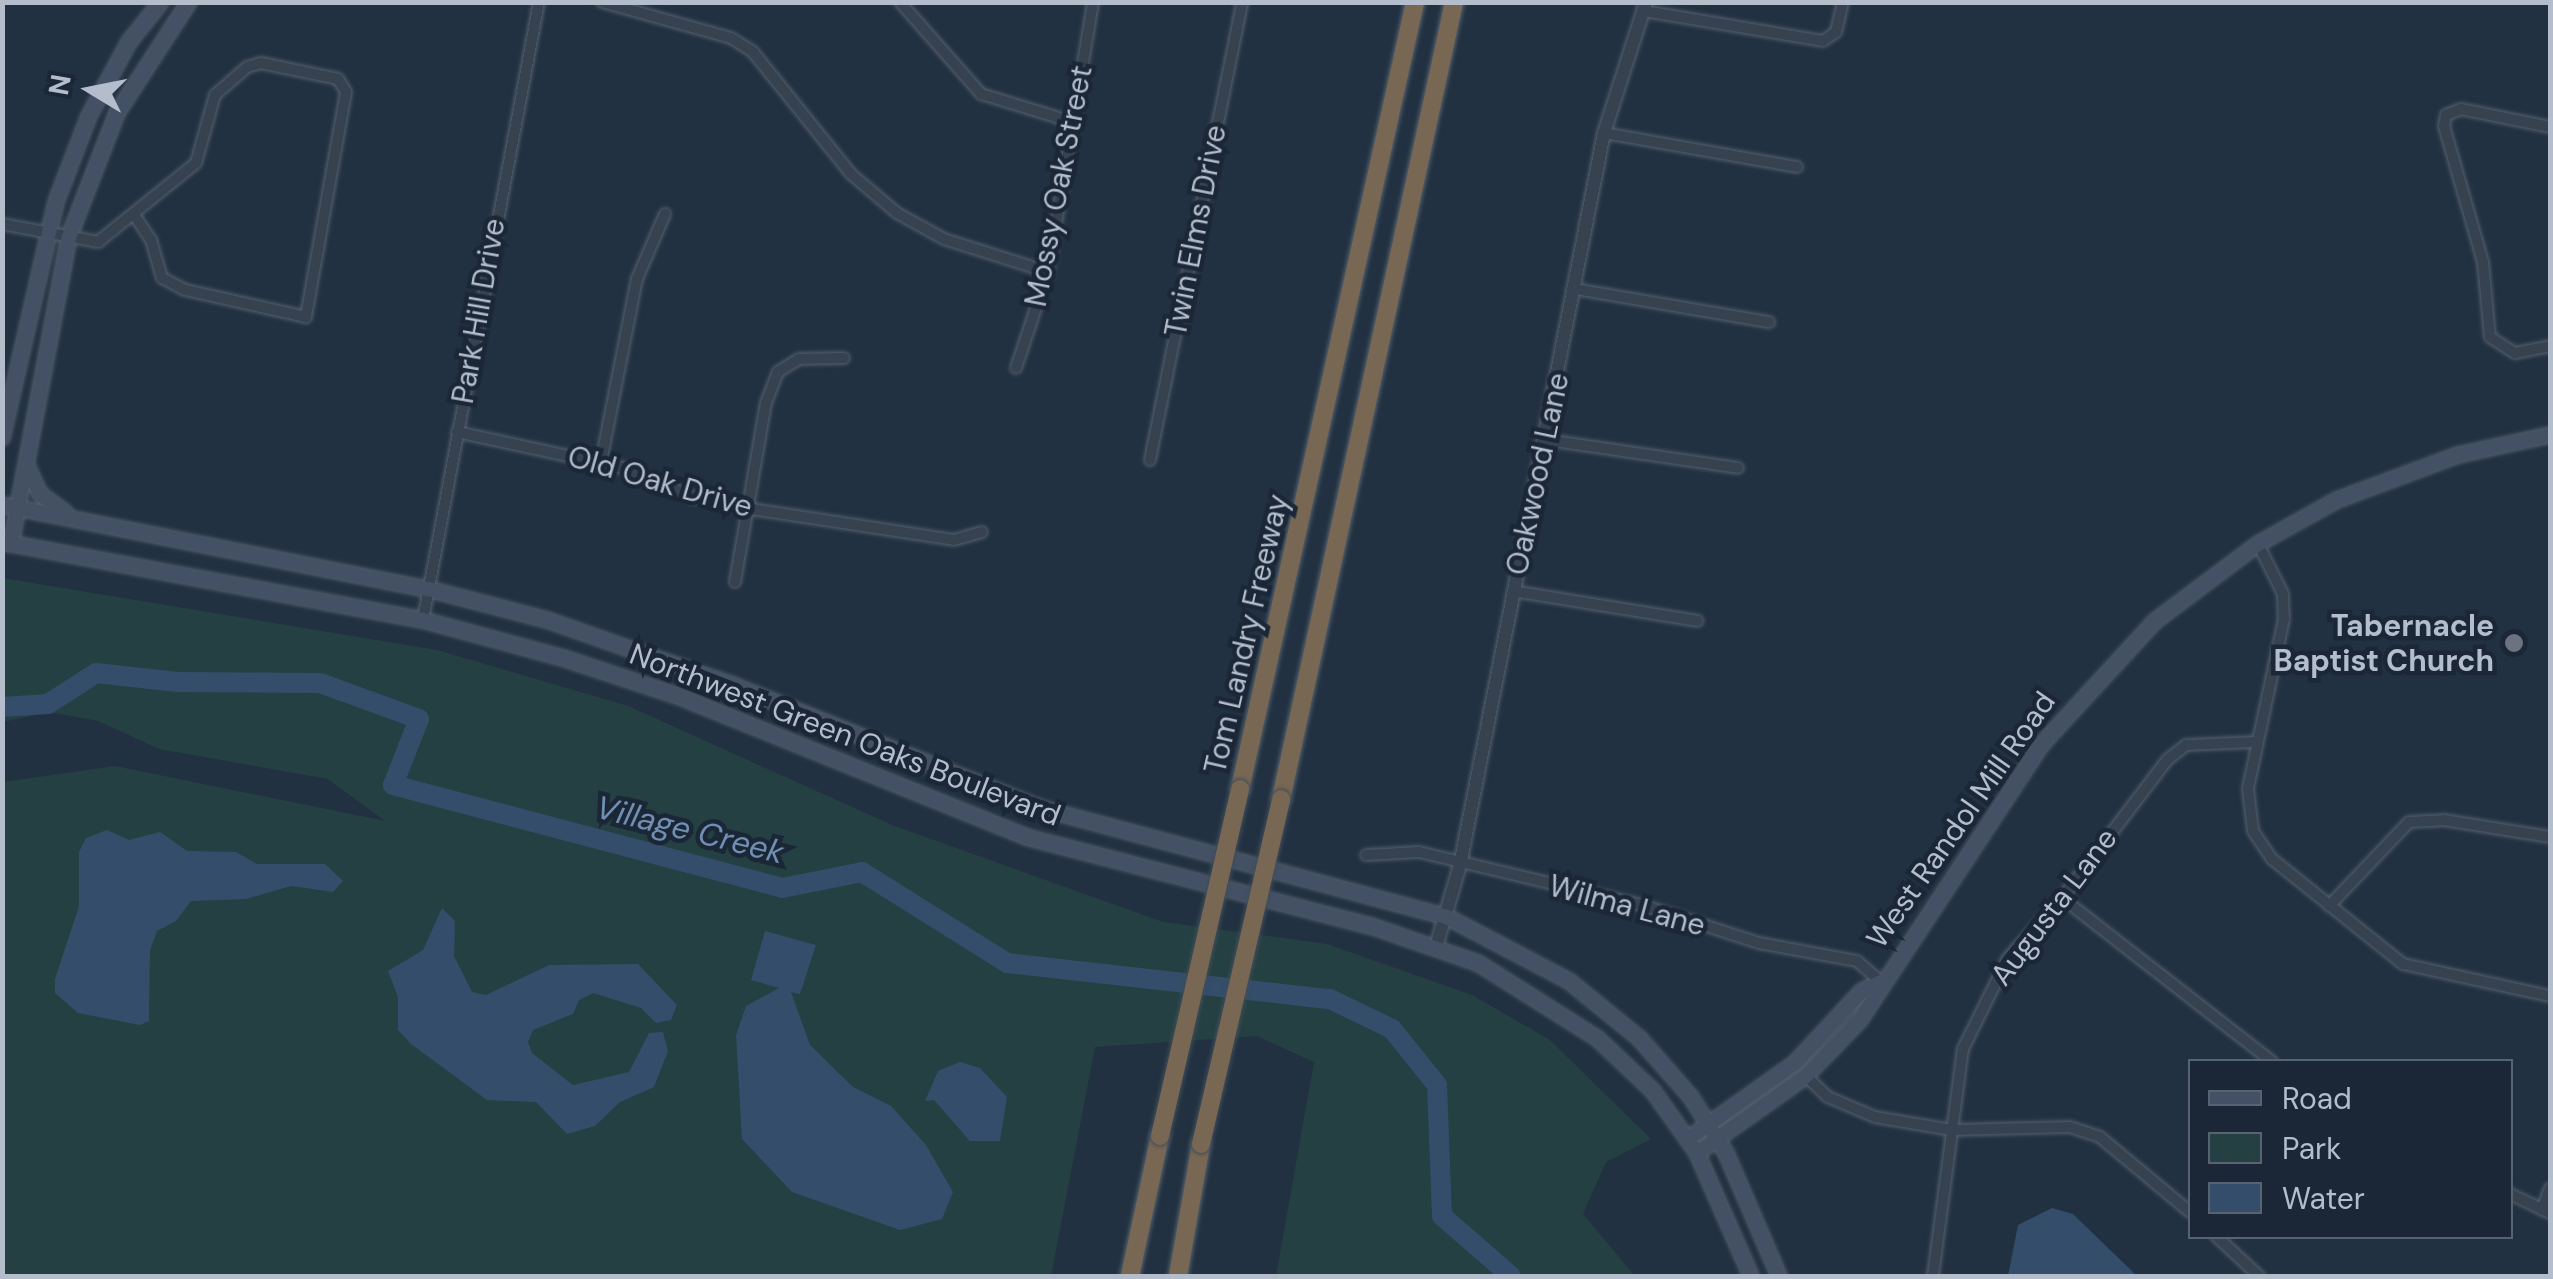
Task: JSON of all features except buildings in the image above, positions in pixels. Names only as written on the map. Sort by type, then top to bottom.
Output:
[{"type":"highway","name":"Tom Landry Freeway","points":[[1130,1276],[1415,2]]},
{"type":"highway","points":[[1178,1276],[1201,1144],[1281,799],[1454,2]]},
{"type":"main road","points":[[2,438],[46,233],[89,116],[130,42],[162,2]]},
{"type":"main road","points":[[7,543],[10,507],[26,465],[70,237],[117,113],[190,2]]},
{"type":"main road","name":"West Randol Mill Road","points":[[1697,1153],[1806,1076],[1860,1020],[1881,982],[2042,744],[2099,676],[2154,622],[2258,544],[2387,478],[2550,435]]},
{"type":"main road","points":[[26,465],[40,494],[80,520]]},
{"type":"main road","name":"Northwest Green Oaks Boulevard","points":[[10,507],[428,589],[641,651],[1040,808],[1447,917],[1598,999],[1678,1082],[1718,1138],[1750,1198],[1779,1276]]},
{"type":"main road","name":"Northwest Green Oaks Boulevard","points":[[7,543],[423,620],[675,696],[1026,837],[1436,947],[1478,963],[1598,1038],[1653,1091],[1697,1153],[1751,1276]]},
{"type":"main road","name":"West Randol Mill Road","points":[[1688,1139],[1787,1069],[1862,991],[1881,982]]},
{"type":"street","name":"Park Hill Drive","points":[[423,620],[539,2]]},
{"type":"street","points":[[602,2],[731,38],[753,52],[851,174],[897,213],[944,239],[1048,272]]},
{"type":"street","points":[[900,2],[980,94],[1076,123]]},
{"type":"street","name":"Mossy Oak Street","points":[[1016,368],[1048,272],[1076,123],[1093,2]]},
{"type":"street","name":"Twin Elms Drive","points":[[1150,460],[1242,2]]},
{"type":"street","points":[[1645,7],[1814,41],[1830,38],[1843,2]]},
{"type":"street","name":"Oakwood Lane","points":[[1436,947],[1460,865],[1604,133],[1645,7]]},
{"type":"street","points":[[2,224],[98,242],[196,164],[215,94],[247,67],[262,63],[338,79],[346,92],[306,316],[185,290],[162,278],[151,240],[134,216]]},
{"type":"street","points":[[2550,127],[2461,109],[2446,115],[2444,126],[2483,262],[2490,337],[2515,353],[2550,346]]},
{"type":"street","points":[[1604,133],[1797,167]]},
{"type":"street","points":[[601,462],[637,280],[665,214]]},
{"type":"street","points":[[1575,290],[1768,322]]},
{"type":"street","points":[[735,582],[745,508],[778,372],[799,359],[844,358]]},
{"type":"street","name":"Old Oak Drive","points":[[457,432],[601,462],[692,497],[745,508],[954,540],[982,532]]},
{"type":"street","points":[[1546,440],[1738,468]]},
{"type":"street","points":[[2258,544],[2283,594],[2284,619],[2248,789],[2253,831],[2272,858],[2416,971],[2550,996]]},
{"type":"street","points":[[1513,591],[1698,622]]},
{"type":"street","name":"Augusta Lane","points":[[1933,1276],[1962,1049],[2008,958],[2062,898],[2167,760],[2186,745],[2256,742]]},
{"type":"street","points":[[2329,906],[2408,822],[2444,820],[2550,837]]},
{"type":"street","name":"Wilma Lane","points":[[1366,855],[1419,852],[1460,865],[1642,905],[1759,943],[1856,961],[1881,982]]},
{"type":"street","points":[[2062,898],[2269,1059]]},
{"type":"street","points":[[1806,1076],[1849,1109],[1952,1130],[2070,1127],[2100,1137],[2188,1210]]},
{"type":"street","points":[[2513,1196],[2546,1212],[2550,1188]]},
{"type":"street","points":[[2219,1239],[2259,1276]]},
{"type":"green space","points":[[2,578],[437,650],[628,706],[892,825],[1163,922],[1327,944],[1472,995],[1550,1040],[1651,1139],[1606,1162],[1583,1214],[1635,1276],[1276,1276],[1314,1062],[1257,1036],[1095,1047],[1051,1276],[3,1276],[3,782],[115,766],[385,821],[328,779],[159,749],[98,721],[49,712],[3,722]]},
{"type":"water","points":[[107,830],[129,840],[160,832],[187,851],[236,852],[257,864],[325,864],[343,881],[333,892],[291,886],[246,899],[191,901],[176,921],[157,931],[150,950],[149,1021],[140,1025],[78,1013],[55,993],[55,979],[79,906],[79,852],[86,838]]},
{"type":"water","points":[[442,908],[455,921],[454,956],[472,992],[486,995],[549,965],[638,964],[677,1005],[671,1020],[656,1023],[641,1008],[593,993],[579,1000],[573,1014],[533,1030],[528,1042],[532,1053],[573,1085],[629,1072],[649,1033],[663,1032],[668,1051],[654,1087],[620,1102],[595,1126],[567,1134],[536,1102],[487,1100],[411,1044],[398,1030],[398,997],[388,971],[423,950]]},
{"type":"water","points":[[765,931],[816,945],[800,994],[791,992],[810,1045],[853,1087],[891,1106],[926,1145],[953,1192],[942,1219],[900,1230],[792,1192],[742,1139],[736,1035],[746,1006],[779,988],[751,980]]},
{"type":"water","points":[[960,1062],[980,1068],[1007,1097],[1000,1141],[970,1141],[934,1100],[925,1101],[938,1071]]},
{"type":"water","points":[[2052,1208],[2073,1214],[2137,1276],[2008,1276],[2018,1225]]},
{"type":"waterway","name":"Village Creek","points":[[2,707],[48,704],[96,673],[178,682],[320,683],[419,719],[393,785],[782,888],[862,872],[1007,963],[1330,999],[1392,1029],[1437,1085],[1442,1216],[1511,1276]]},
{"type":"place","name":"Tabernacle Baptist Church","points":[[2514,643]]}]
